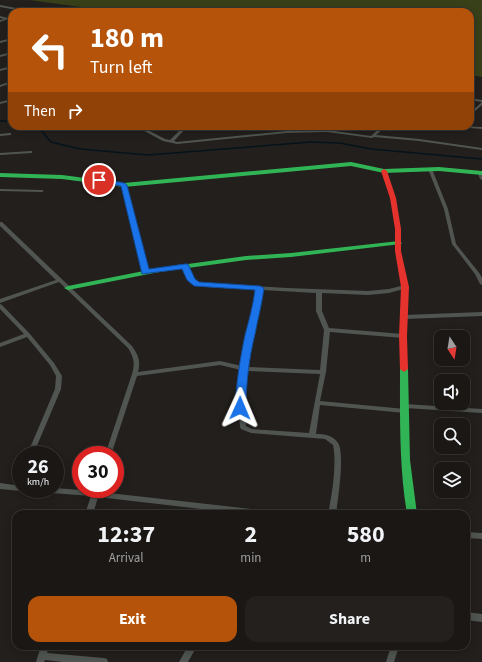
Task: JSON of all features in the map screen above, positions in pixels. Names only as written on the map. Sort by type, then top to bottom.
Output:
[{"type":"street","points":[[0,6],[11,8]]},
{"type":"street","points":[[0,16],[7,19],[0,21]]},
{"type":"street","points":[[474,112],[482,102]]},
{"type":"street","points":[[144,130],[160,139],[171,142],[287,132],[327,131],[372,137],[419,140],[482,149]]},
{"type":"street","points":[[171,142],[182,130]]},
{"type":"street","points":[[373,136],[380,130]]},
{"type":"street","points":[[0,134],[10,134]]},
{"type":"street","points":[[0,154],[31,152]]},
{"type":"street","points":[[0,175],[61,176],[108,181],[124,185],[351,164],[384,171],[430,169],[481,175]]},
{"type":"street","points":[[430,169],[446,209],[454,244],[480,278],[482,283]]},
{"type":"street","points":[[384,171],[393,198],[398,228],[398,251],[405,287],[405,317],[403,336],[405,408],[404,444],[408,500],[411,510]]},
{"type":"street","points":[[124,185],[145,272]]},
{"type":"street","points":[[0,190],[42,191]]},
{"type":"street","points":[[0,223],[130,347],[136,356],[138,362],[135,374],[111,446]]},
{"type":"street","points":[[68,288],[145,272],[185,266],[246,258],[291,255],[399,243]]},
{"type":"street","points":[[185,266],[191,280],[197,284],[319,292],[381,292],[405,287]]},
{"type":"street","points":[[0,301],[60,280]]},
{"type":"street","points":[[260,288],[257,310],[250,335],[241,387],[240,408],[244,426],[246,429],[326,437],[336,445],[337,475],[333,510]]},
{"type":"street","points":[[312,436],[323,372],[327,330],[319,311],[319,292]]},
{"type":"street","points":[[0,306],[28,335],[52,364],[59,376],[58,389],[34,446]]},
{"type":"street","points":[[405,317],[482,314]]},
{"type":"street","points":[[327,330],[403,336]]},
{"type":"street","points":[[0,345],[28,335]]},
{"type":"street","points":[[135,374],[220,363],[244,369],[323,372]]},
{"type":"street","points":[[317,402],[482,411]]},
{"type":"street","points":[[0,486],[12,487]]},
{"type":"street","points":[[124,495],[239,510]]},
{"type":"street","points":[[90,510],[94,498]]},
{"type":"street","points":[[470,534],[482,536]]},
{"type":"street","points":[[470,616],[482,618]]},
{"type":"street","points":[[183,662],[190,650]]},
{"type":"street","points":[[391,661],[394,650]]},
{"type":"street","points":[[41,659],[104,662]]},
{"type":"green space","points":[[29,0],[482,0],[482,77],[474,76],[474,8],[88,8]]},
{"type":"waterway","points":[[0,121],[8,121]]},
{"type":"waterway","points":[[41,130],[51,142],[80,149],[148,155],[311,142],[340,143],[371,149],[482,159]]},
{"type":"traffic: fast","points":[[0,175],[62,177],[124,185],[351,164],[384,171],[439,169],[482,173]]},
{"type":"traffic: fast","points":[[68,288],[159,270],[246,258],[291,255],[399,243]]},
{"type":"traffic: fast","points":[[404,369],[405,460],[411,510]]},
{"type":"traffic: jam","points":[[384,171],[393,198],[398,229],[398,251],[405,287],[403,336],[404,369]]},
{"type":"route","points":[[99,180],[124,185],[127,203],[145,272],[185,266],[188,276],[193,283],[260,288],[257,310],[250,335],[241,387],[240,408]]}]
